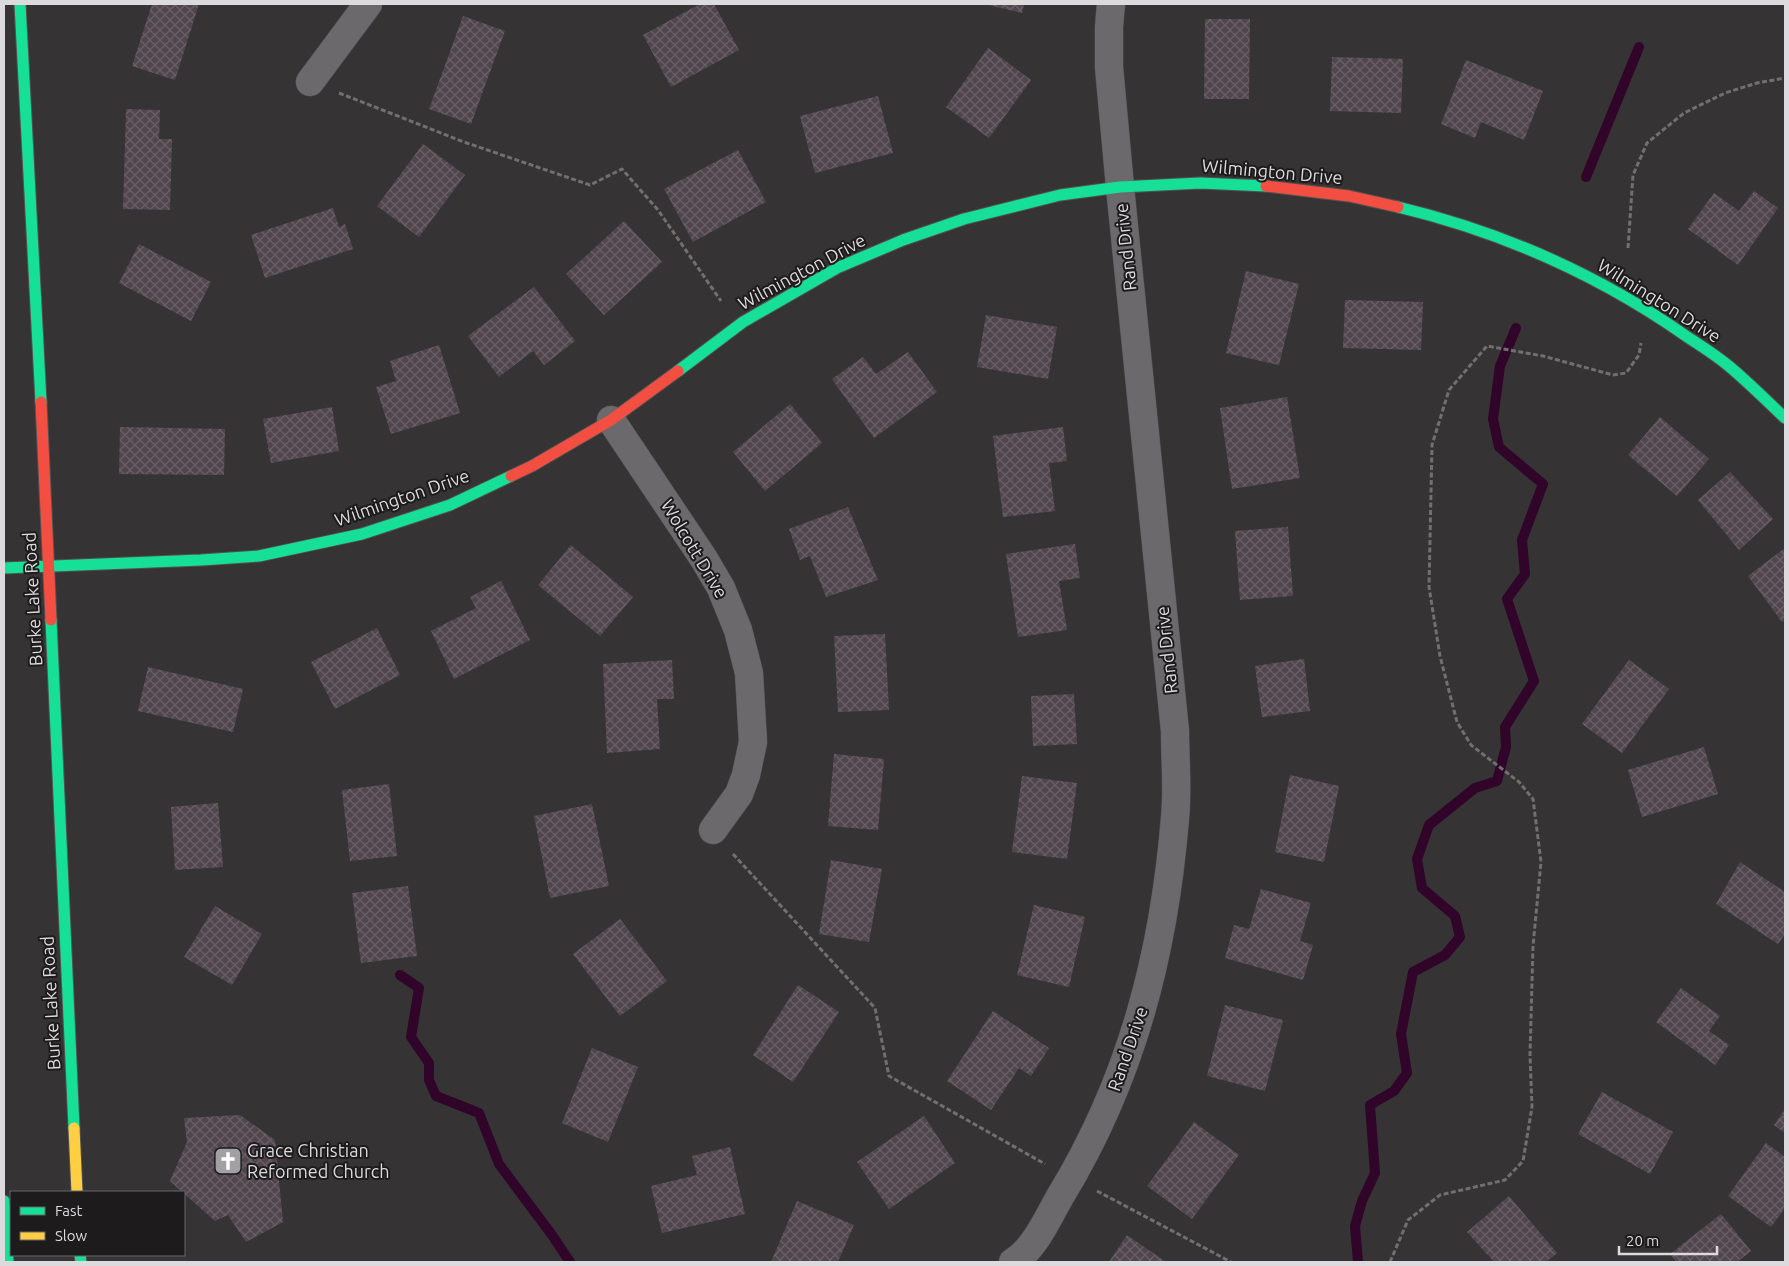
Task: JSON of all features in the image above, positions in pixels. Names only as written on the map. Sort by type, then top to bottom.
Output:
[{"type":"street","name":"Burke Lake Road","points":[[20,4],[49,567],[78,1191]]},
{"type":"street","points":[[310,82],[368,4]]},
{"type":"street","name":"Rand Drive","points":[[1013,1262],[1032,1244],[1071,1179],[1102,1119],[1132,1044],[1151,978],[1166,897],[1175,816],[1176,731],[1109,67],[1111,4]]},
{"type":"street","name":"Wilmington Drive","points":[[4,568],[259,556],[362,534],[450,504],[532,466],[611,420],[740,325],[838,268],[903,240],[964,219],[1060,195],[1120,186],[1210,183],[1268,186],[1349,196],[1435,216],[1508,240],[1584,274],[1650,312],[1729,366],[1785,418]]},
{"type":"street","name":"Wolcott Drive","points":[[611,420],[704,559],[721,588],[743,647],[749,673],[753,742],[746,776],[739,794],[713,830]]},
{"type":"street","points":[[4,1202],[8,1262]]},
{"type":"path","points":[[1628,248],[1634,174],[1647,143],[1684,113],[1725,93],[1785,78]]},
{"type":"path","points":[[310,82],[464,142],[590,185],[622,169],[658,210],[718,297],[740,325]]},
{"type":"path","points":[[1390,1262],[1408,1220],[1440,1195],[1505,1180],[1523,1161],[1532,1107],[1530,1054],[1533,946],[1541,862],[1533,799],[1519,782],[1471,745],[1457,722],[1440,656],[1429,587],[1432,445],[1450,390],[1487,346],[1529,353],[1613,375],[1626,374],[1639,355],[1641,343]]},
{"type":"path","points":[[713,830],[875,1008],[888,1076],[1071,1179],[1107,1195],[1230,1262]]},
{"type":"building","points":[[152,4],[199,4],[175,80],[132,66]]},
{"type":"building","points":[[700,4],[714,4],[739,50],[671,87],[643,35]]},
{"type":"building","points":[[984,4],[1024,4],[1022,13]]},
{"type":"building","points":[[463,16],[505,31],[471,124],[429,109]]},
{"type":"building","points":[[1205,19],[1250,19],[1249,99],[1204,99]]},
{"type":"building","points":[[988,48],[1031,80],[989,138],[946,107]]},
{"type":"building","points":[[1332,57],[1403,59],[1401,113],[1330,111]]},
{"type":"building","points":[[1466,60],[1543,91],[1524,140],[1481,122],[1475,138],[1441,124]]},
{"type":"building","points":[[878,96],[893,153],[815,173],[800,116]]},
{"type":"building","points":[[126,109],[160,110],[159,139],[172,139],[170,210],[123,209]]},
{"type":"building","points":[[423,144],[465,175],[419,237],[377,206]]},
{"type":"building","points":[[738,150],[766,202],[693,242],[664,189]]},
{"type":"building","points":[[1754,191],[1778,208],[1738,265],[1688,229],[1714,193],[1739,211]]},
{"type":"building","points":[[333,208],[339,227],[345,224],[353,249],[265,278],[251,235]]},
{"type":"building","points":[[624,221],[662,262],[604,315],[566,274]]},
{"type":"building","points":[[139,244],[211,282],[191,321],[119,283]]},
{"type":"building","points":[[1246,271],[1299,284],[1279,365],[1226,353]]},
{"type":"building","points":[[534,287],[575,341],[544,365],[533,351],[499,377],[468,336]]},
{"type":"building","points":[[1345,300],[1423,302],[1421,350],[1343,348]]},
{"type":"building","points":[[986,315],[1057,327],[1048,379],[977,367]]},
{"type":"building","points":[[439,345],[460,413],[391,434],[376,387],[396,381],[390,361]]},
{"type":"building","points":[[908,352],[937,392],[874,438],[832,379],[863,357],[876,374]]},
{"type":"building","points":[[1287,397],[1300,478],[1232,489],[1220,408]]},
{"type":"building","points":[[790,404],[822,443],[765,491],[733,452]]},
{"type":"building","points":[[332,407],[339,451],[271,463],[263,419]]},
{"type":"building","points":[[1660,417],[1709,459],[1677,496],[1628,455]]},
{"type":"building","points":[[120,427],[225,429],[224,475],[119,474]]},
{"type":"building","points":[[1063,427],[1067,461],[1049,463],[1055,511],[1003,517],[993,436]]},
{"type":"building","points":[[1730,472],[1773,519],[1739,550],[1698,500]]},
{"type":"building","points":[[848,507],[878,580],[826,597],[810,556],[800,560],[789,529]]},
{"type":"building","points":[[1288,527],[1293,596],[1240,600],[1235,531]]},
{"type":"building","points":[[1075,544],[1080,578],[1059,581],[1067,630],[1018,637],[1006,554]]},
{"type":"building","points":[[571,545],[633,597],[600,636],[538,585]]},
{"type":"building","points":[[1785,548],[1785,620],[1782,622],[1748,576]]},
{"type":"building","points":[[501,581],[530,640],[454,679],[431,631],[476,608],[470,597]]},
{"type":"building","points":[[377,628],[400,675],[335,709],[311,662]]},
{"type":"building","points":[[885,634],[889,710],[838,712],[834,636]]},
{"type":"building","points":[[1304,659],[1310,711],[1262,717],[1255,666]]},
{"type":"building","points":[[672,660],[674,699],[657,699],[660,749],[607,753],[603,664]]},
{"type":"building","points":[[1629,660],[1669,689],[1622,753],[1582,724]]},
{"type":"building","points":[[148,667],[243,689],[233,732],[138,711]]},
{"type":"building","points":[[1074,694],[1077,744],[1033,746],[1031,696]]},
{"type":"building","points":[[1704,747],[1718,794],[1642,817],[1628,770]]},
{"type":"building","points":[[834,754],[884,759],[878,830],[828,826]]},
{"type":"building","points":[[1290,775],[1339,786],[1324,862],[1275,852]]},
{"type":"building","points":[[1022,776],[1077,783],[1067,859],[1012,852]]},
{"type":"building","points":[[389,784],[397,856],[350,861],[342,790]]},
{"type":"building","points":[[218,803],[223,867],[175,870],[171,807]]},
{"type":"building","points":[[592,804],[609,886],[550,898],[534,816]]},
{"type":"building","points":[[831,860],[882,869],[869,942],[819,934]]},
{"type":"building","points":[[1740,862],[1785,892],[1785,934],[1778,944],[1716,904]]},
{"type":"building","points":[[408,886],[417,956],[361,963],[352,893]]},
{"type":"building","points":[[1261,889],[1311,903],[1300,941],[1313,945],[1303,980],[1225,958],[1234,925],[1249,929]]},
{"type":"building","points":[[1034,905],[1085,917],[1069,987],[1017,975]]},
{"type":"building","points":[[215,906],[262,934],[232,985],[184,957]]},
{"type":"building","points":[[620,919],[667,981],[620,1016],[573,954]]},
{"type":"building","points":[[798,985],[839,1012],[793,1082],[753,1055]]},
{"type":"building","points":[[1681,988],[1720,1016],[1709,1031],[1729,1045],[1715,1065],[1656,1022]]},
{"type":"building","points":[[1225,1005],[1283,1020],[1265,1091],[1207,1076]]},
{"type":"building","points":[[993,1011],[1049,1048],[1031,1076],[1019,1068],[991,1110],[947,1081]]},
{"type":"building","points":[[592,1048],[638,1067],[608,1142],[562,1123]]},
{"type":"building","points":[[1602,1092],[1673,1132],[1650,1174],[1578,1134]]},
{"type":"building","points":[[1785,1109],[1785,1133],[1774,1125]]},
{"type":"building","name":"Grace Christian Reformed Church","points":[[240,1115],[275,1140],[283,1222],[246,1242],[228,1215],[215,1221],[185,1194],[185,1191],[181,1191],[170,1181],[187,1142],[184,1118]]},
{"type":"building","points":[[924,1116],[955,1163],[889,1209],[857,1162]]},
{"type":"building","points":[[1194,1122],[1239,1155],[1192,1219],[1147,1186]]},
{"type":"building","points":[[1766,1143],[1785,1157],[1785,1208],[1771,1227],[1728,1196]]},
{"type":"building","points":[[730,1147],[745,1214],[662,1233],[651,1186],[697,1175],[692,1156]]},
{"type":"building","points":[[1509,1196],[1557,1253],[1546,1262],[1494,1262],[1467,1232]]},
{"type":"building","points":[[797,1201],[854,1225],[838,1262],[771,1262]]},
{"type":"building","points":[[1721,1214],[1751,1251],[1737,1262],[1676,1262],[1670,1254]]},
{"type":"building","points":[[1127,1235],[1166,1262],[1109,1262]]},
{"type":"waterway","points":[[1586,177],[1639,47]]},
{"type":"waterway","points":[[1358,1262],[1355,1226],[1362,1201],[1375,1173],[1370,1105],[1394,1091],[1407,1073],[1401,1034],[1413,972],[1445,955],[1460,937],[1455,916],[1422,888],[1417,859],[1429,825],[1475,788],[1497,781],[1506,747],[1505,727],[1534,681],[1507,599],[1525,574],[1522,540],[1543,484],[1499,447],[1493,419],[1500,366],[1516,328]]},
{"type":"waterway","points":[[400,975],[419,988],[411,1037],[429,1063],[429,1080],[436,1096],[479,1113],[499,1164],[570,1262]]},
{"type":"traffic: fast","points":[[20,4],[41,402]]},
{"type":"traffic: fast","points":[[678,371],[743,322],[837,268],[903,240],[964,219],[1060,195],[1120,187],[1200,183],[1266,186]]},
{"type":"traffic: fast","points":[[1398,207],[1437,217],[1512,243],[1584,275],[1619,294],[1719,358],[1785,418]]},
{"type":"traffic: fast","points":[[4,568],[259,556],[362,534],[450,505],[511,476]]},
{"type":"traffic: fast","points":[[51,620],[74,1128]]},
{"type":"traffic: fast","points":[[4,1201],[8,1262]]},
{"type":"traffic: fast","points":[[80,1256],[81,1262]]},
{"type":"traffic: slow","points":[[74,1128],[77,1191]]},
{"type":"traffic: jam","points":[[1266,186],[1349,196],[1398,207]]},
{"type":"traffic: jam","points":[[511,476],[532,466],[611,420],[678,371]]},
{"type":"traffic: jam","points":[[41,402],[51,620]]},
{"type":"place","name":"Grace Christian Reformed Church","points":[[228,1161]]}]
